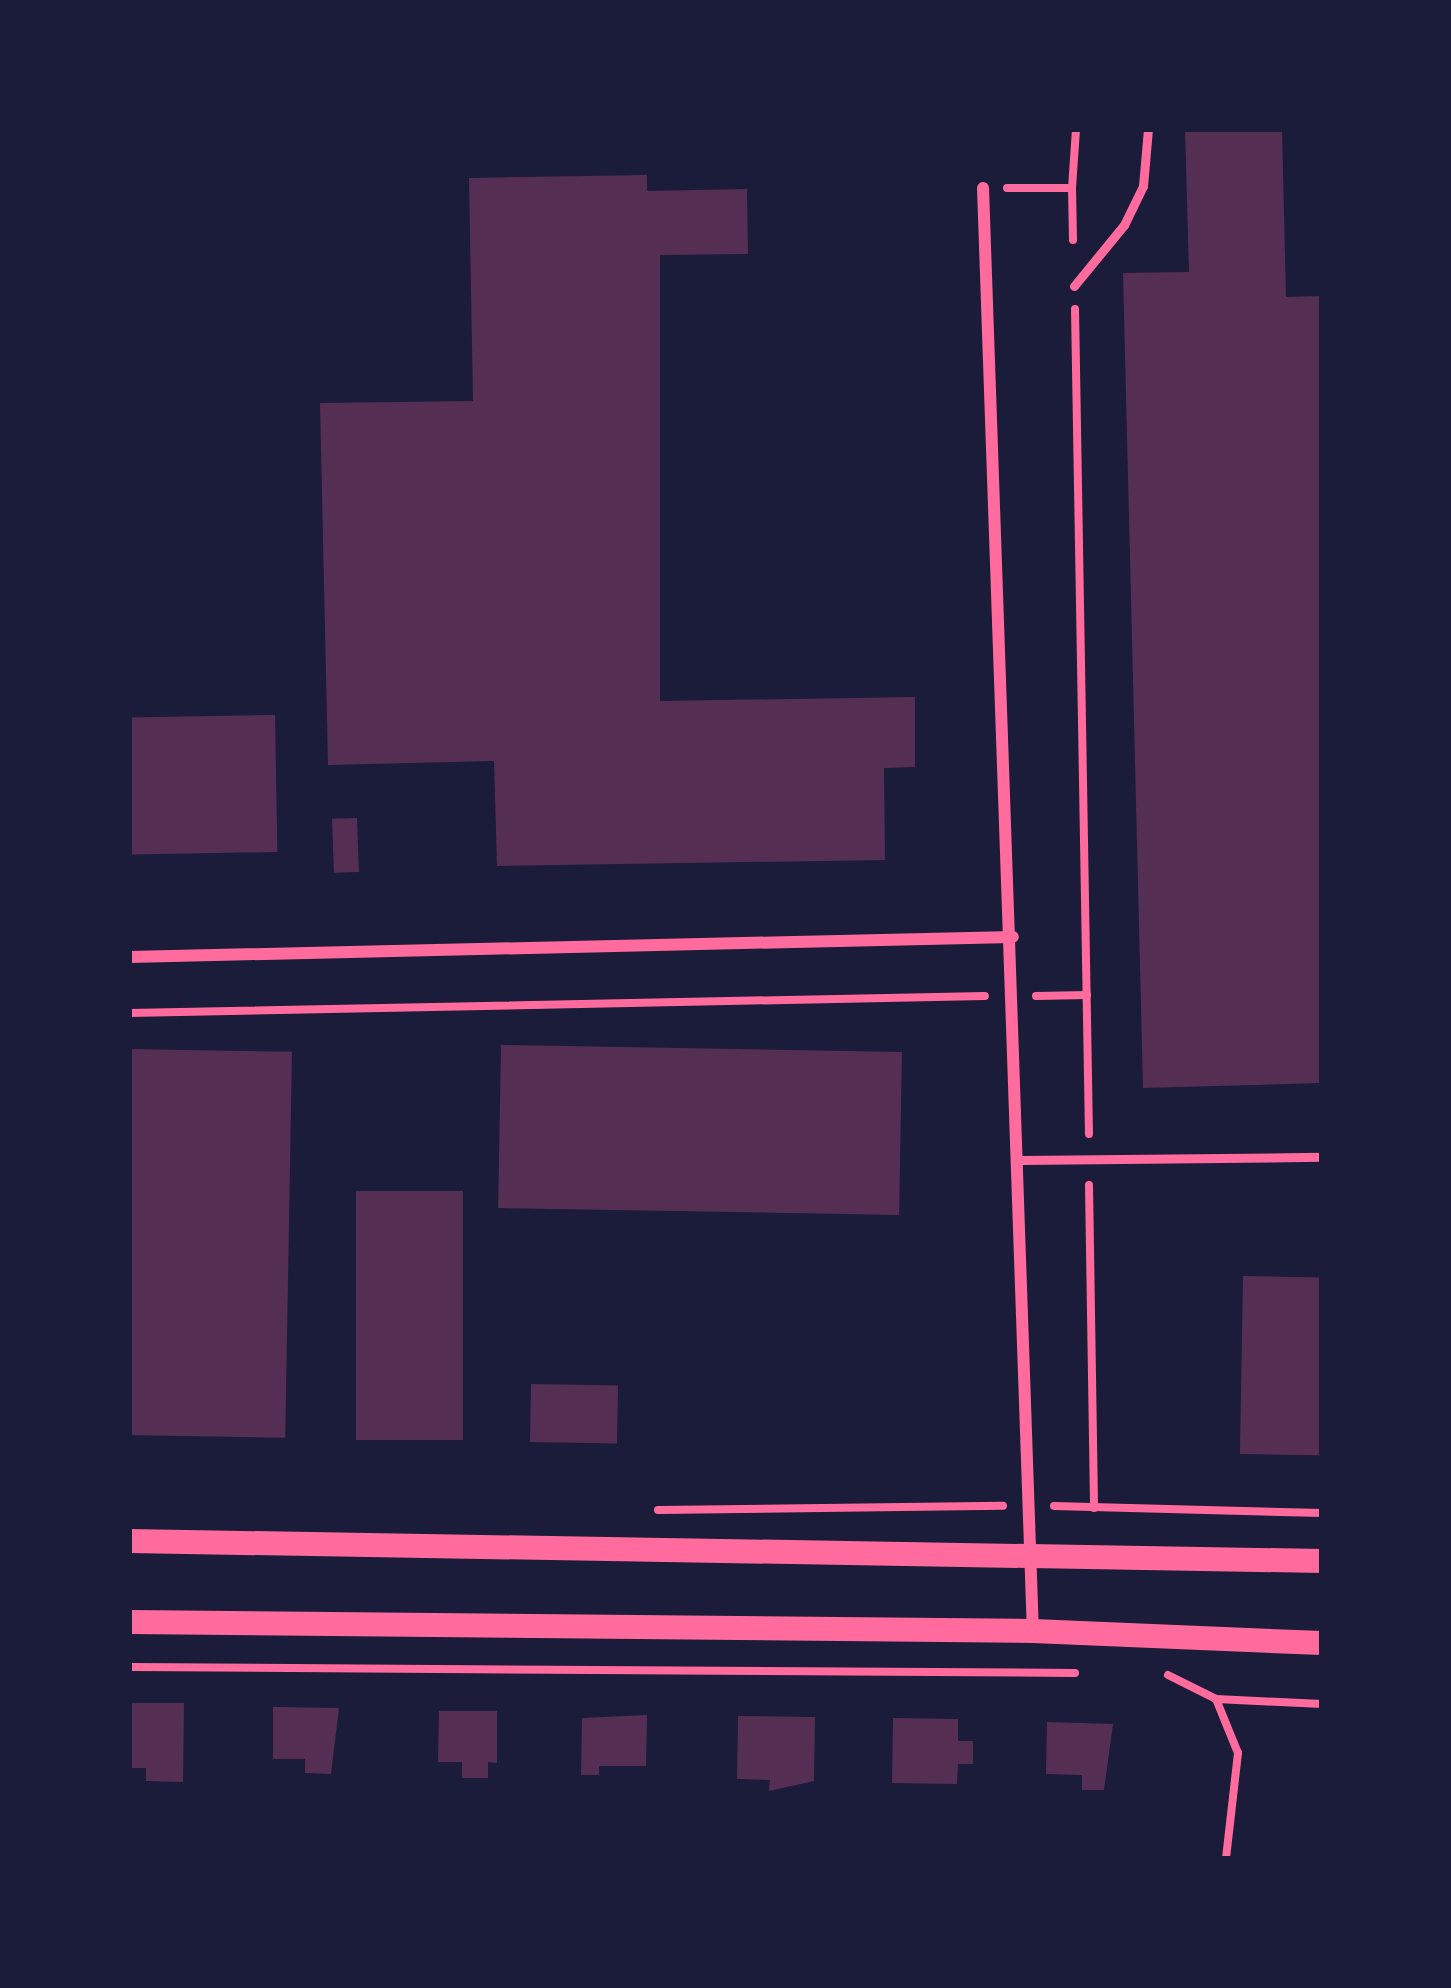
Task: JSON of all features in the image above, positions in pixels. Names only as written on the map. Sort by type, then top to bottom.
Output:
[{"type":"main road","points":[[129,1541],[1322,1562]]},
{"type":"main road","points":[[129,1622],[1033,1631],[1322,1643]]},
{"type":"street","points":[[982,188],[1016,996],[1033,1631]]},
{"type":"street","points":[[129,957],[1013,938]]},
{"type":"lane","points":[[1074,286],[1134,206],[1148,129]]},
{"type":"lane","points":[[1021,1160],[1322,1157]]},
{"type":"path","points":[[1076,129],[1072,188],[1094,1508]]},
{"type":"path","points":[[982,188],[1072,188]]},
{"type":"path","points":[[129,1012],[1087,995]]},
{"type":"path","points":[[643,1509],[1031,1506],[1322,1513]]},
{"type":"path","points":[[129,1667],[1088,1673]]},
{"type":"path","points":[[1158,1673],[1216,1699],[1322,1704]]},
{"type":"path","points":[[1216,1699],[1238,1753],[1226,1859]]},
{"type":"building","points":[[1185,129],[1282,129],[1286,297],[1322,296],[1322,1083],[1143,1088],[1123,273],[1189,272]]},
{"type":"building","points":[[647,175],[647,191],[747,189],[748,254],[660,255],[660,701],[915,697],[915,767],[884,768],[885,860],[497,866],[494,761],[328,765],[320,403],[473,401],[469,178]]},
{"type":"building","points":[[275,715],[277,852],[131,855],[129,718]]},
{"type":"building","points":[[357,818],[359,872],[334,873],[332,819]]},
{"type":"building","points":[[501,1045],[902,1052],[899,1215],[498,1208]]},
{"type":"building","points":[[131,1049],[292,1052],[285,1438],[129,1435]]},
{"type":"building","points":[[356,1191],[463,1191],[463,1440],[356,1440]]},
{"type":"building","points":[[1243,1276],[1322,1277],[1319,1455],[1240,1454]]},
{"type":"building","points":[[531,1384],[618,1386],[617,1444],[530,1442]]},
{"type":"building","points":[[129,1703],[184,1703],[183,1782],[146,1781],[146,1768],[129,1768]]},
{"type":"building","points":[[273,1707],[339,1708],[331,1774],[305,1773],[305,1759],[273,1759]]},
{"type":"building","points":[[439,1711],[497,1711],[497,1763],[488,1762],[488,1778],[462,1778],[462,1762],[438,1762]]},
{"type":"building","points":[[647,1715],[646,1766],[599,1766],[599,1775],[581,1775],[582,1718]]},
{"type":"building","points":[[738,1716],[815,1717],[814,1781],[769,1791],[770,1780],[737,1779]]},
{"type":"building","points":[[893,1718],[958,1719],[958,1741],[973,1741],[973,1764],[958,1764],[957,1784],[892,1783]]},
{"type":"building","points":[[1047,1722],[1113,1724],[1104,1790],[1082,1790],[1082,1775],[1046,1774]]}]
